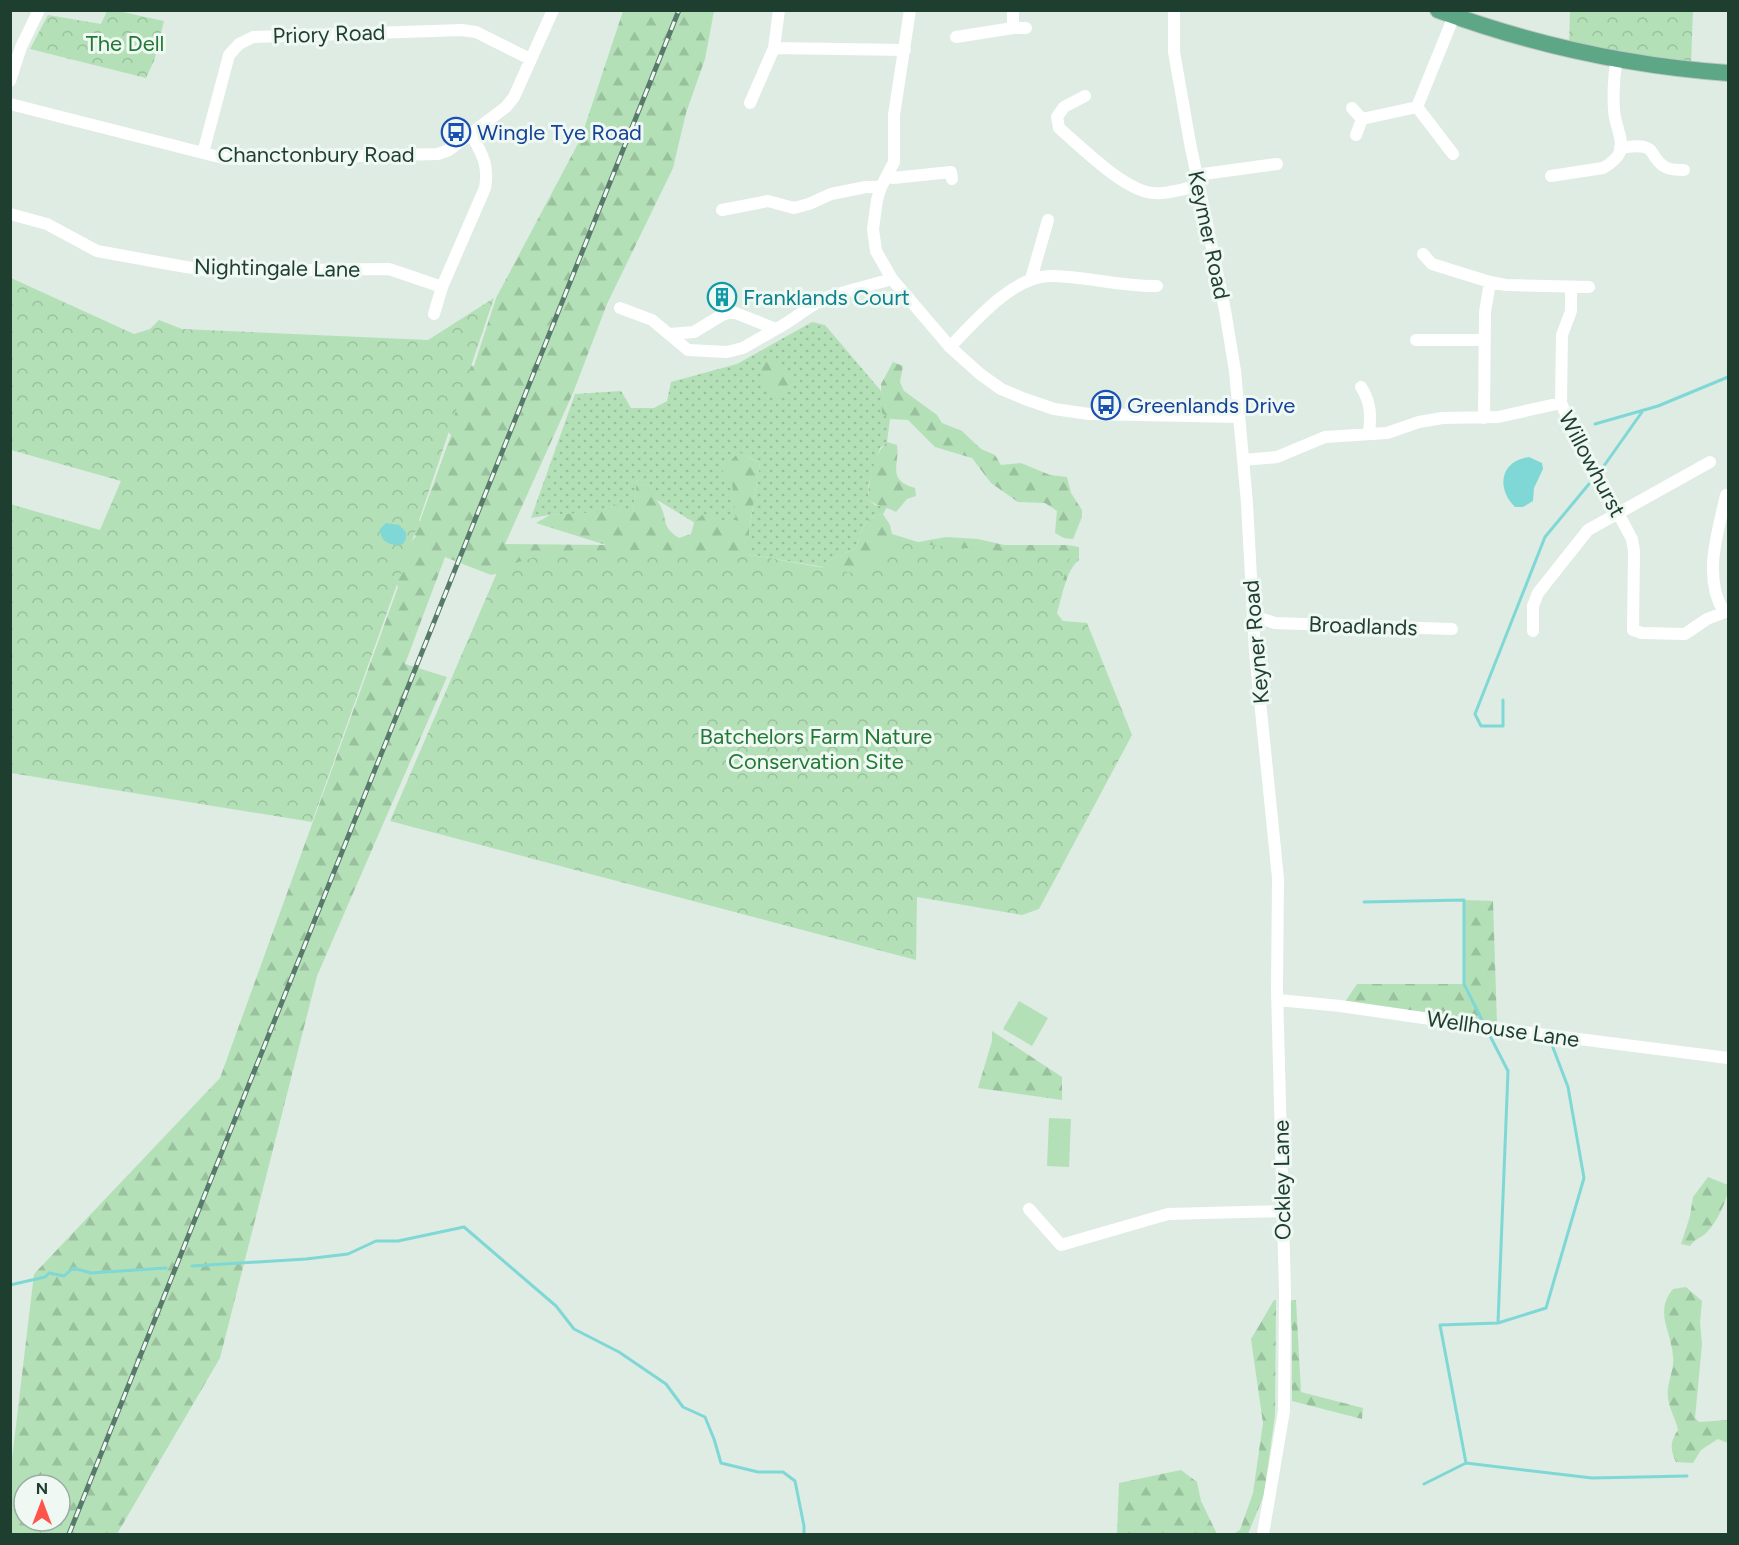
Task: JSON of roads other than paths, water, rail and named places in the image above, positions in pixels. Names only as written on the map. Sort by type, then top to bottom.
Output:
[{"type":"main road","points":[[1438,10],[1565,49],[1692,70],[1728,73]]},
{"type":"street","points":[[10,81],[21,47],[39,10]]},
{"type":"street","name":"Chanctonbury Road","points":[[10,104],[203,153],[238,159],[438,154],[449,150],[510,102],[553,10]]},
{"type":"street","points":[[750,103],[774,48],[779,10]]},
{"type":"street","points":[[910,10],[894,112],[894,162],[881,187],[873,228],[876,251],[892,279],[950,347],[1001,389],[1054,409],[1089,414],[1239,417]]},
{"type":"street","points":[[956,38],[1020,28],[1013,10]]},
{"type":"street","name":"Keymer Road","points":[[1173,10],[1174,52],[1235,371],[1243,460]]},
{"type":"street","points":[[1417,107],[1462,16]]},
{"type":"street","name":"Priory Road","points":[[203,153],[229,55],[239,44],[253,37],[462,30],[476,32],[530,59]]},
{"type":"street","points":[[774,48],[905,50]]},
{"type":"street","points":[[1551,176],[1603,168],[1611,164],[1619,155],[1620,148],[1614,112],[1617,57]]},
{"type":"street","points":[[1085,96],[1064,107],[1057,117],[1059,128],[1128,185],[1148,192],[1164,193],[1197,181],[1277,164]]},
{"type":"street","points":[[1362,119],[1417,107]]},
{"type":"street","points":[[1417,107],[1453,154]]},
{"type":"street","points":[[1352,108],[1362,119]]},
{"type":"street","points":[[1356,135],[1362,119]]},
{"type":"street","points":[[434,315],[442,287],[485,188],[487,173],[484,157],[471,134]]},
{"type":"street","points":[[1620,148],[1646,148],[1651,150],[1662,166],[1672,170],[1684,170]]},
{"type":"street","points":[[888,176],[893,178],[951,172],[952,179]]},
{"type":"street","points":[[722,210],[768,201],[794,208],[831,194],[866,187],[881,187]]},
{"type":"street","name":"Nightingale Lane","points":[[10,214],[47,224],[97,251],[180,266],[212,271],[389,269],[442,287]]},
{"type":"street","points":[[1031,279],[1048,220]]},
{"type":"street","points":[[1423,254],[1438,267],[1490,282],[1506,285],[1589,287]]},
{"type":"street","points":[[950,347],[1009,291],[1031,279],[1049,276],[1157,286]]},
{"type":"street","points":[[620,308],[652,320],[688,350],[727,352],[743,348],[792,322],[813,305],[828,297],[892,279]]},
{"type":"street","points":[[1484,418],[1485,312],[1490,282]]},
{"type":"street","points":[[1561,403],[1562,335],[1570,310],[1571,287]]},
{"type":"street","points":[[670,334],[694,332],[722,315],[732,312],[776,329]]},
{"type":"street","points":[[688,332],[695,341],[709,350]]},
{"type":"street","points":[[1416,340],[1484,340]]},
{"type":"street","points":[[1361,387],[1366,394],[1371,412],[1369,433]]},
{"type":"street","name":"Willowhurst","points":[[1243,460],[1276,457],[1325,437],[1387,433],[1419,422],[1442,418],[1498,417],[1561,403],[1574,432],[1632,539],[1634,550],[1633,630],[1642,633],[1684,634],[1707,619],[1726,612]]},
{"type":"street","name":"Keyner Road","points":[[1243,460],[1254,635],[1273,824]]},
{"type":"street","points":[[1533,631],[1533,606],[1538,593],[1588,530],[1710,462]]},
{"type":"street","points":[[1726,495],[1713,565],[1713,582],[1726,612]]},
{"type":"street","name":"Broadlands","points":[[1253,616],[1275,623],[1452,629]]},
{"type":"street","name":"Broadlands","points":[[1254,635],[1275,623]]},
{"type":"street","name":"Ockley Lane","points":[[1263,1534],[1284,1411],[1285,1292],[1278,1000],[1278,878],[1273,824]]},
{"type":"street","name":"Wellhouse Lane","points":[[1278,1000],[1340,1006],[1728,1058]]},
{"type":"street","points":[[1029,1209],[1061,1245],[1168,1214],[1283,1211]]},
{"type":"water","points":[[1529,457],[1542,463],[1543,469],[1534,488],[1533,501],[1523,507],[1515,507],[1505,492],[1504,476],[1512,464]]},
{"type":"water","points":[[386,523],[399,525],[406,532],[403,544],[394,545],[384,540],[380,529]]},
{"type":"waterway","points":[[1595,424],[1658,406],[1728,377]]},
{"type":"waterway","points":[[1601,470],[1642,412]]},
{"type":"waterway","points":[[1503,700],[1503,726],[1481,726],[1475,714],[1545,537],[1589,484]]},
{"type":"waterway","points":[[1364,902],[1464,900],[1464,984],[1483,1022]]},
{"type":"waterway","points":[[1487,1030],[1508,1071],[1498,1323]]},
{"type":"waterway","points":[[1466,1463],[1440,1325],[1498,1323],[1546,1308],[1584,1178],[1568,1087],[1552,1045]]},
{"type":"waterway","points":[[192,1266],[348,1254],[376,1241],[398,1241],[464,1227],[556,1306],[574,1329],[619,1352],[666,1384],[683,1407],[705,1417],[721,1463],[758,1472],[783,1472],[795,1481],[804,1534]]},
{"type":"waterway","points":[[10,1285],[45,1277],[49,1273],[64,1276],[73,1268],[91,1273],[166,1268]]},
{"type":"waterway","points":[[1424,1484],[1466,1463],[1592,1478],[1687,1476]]},
{"type":"railway","points":[[69,1534],[679,10]]},
{"type":"place","name":"Wingle Tye Road","points":[[456,132]]},
{"type":"place","name":"Franklands Court","points":[[722,297]]},
{"type":"place","name":"Greenlands Drive","points":[[1106,405]]},
{"type":"park label","name":"The Dell","points":[[125,43]]},
{"type":"park label","name":"Batchelors Farm Nature Conservation Site","points":[[816,748]]}]
